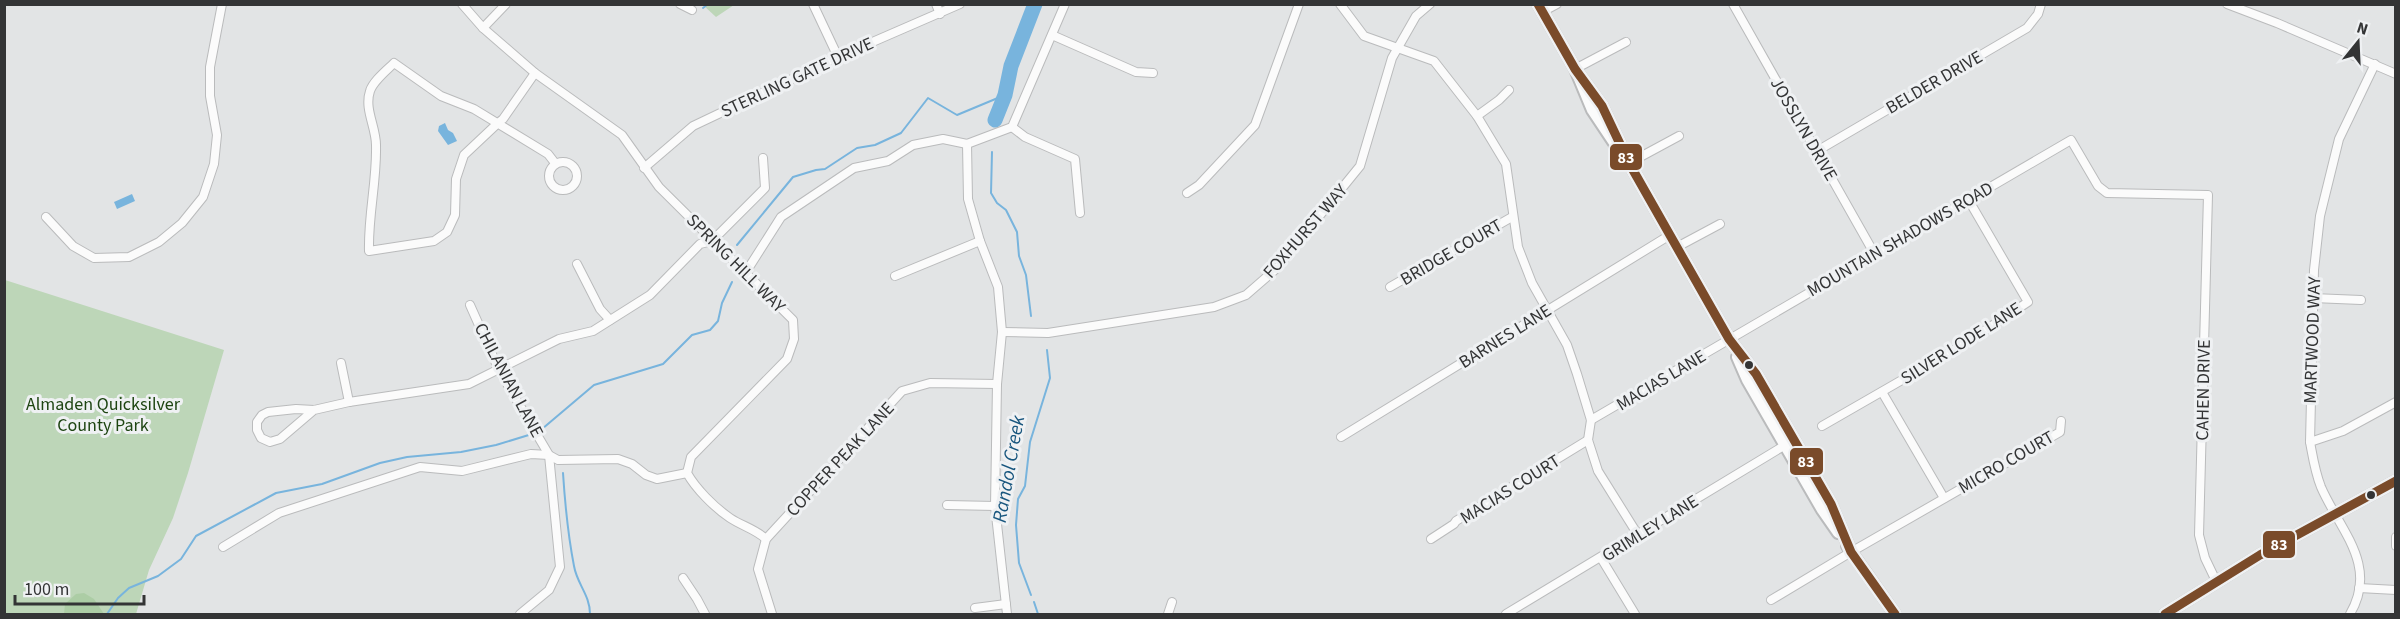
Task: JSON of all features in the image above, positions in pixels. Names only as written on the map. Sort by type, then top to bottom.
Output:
[{"type":"street","points":[[46,217],[73,246],[94,258],[129,257],[159,242],[182,223],[202,197],[214,165],[218,135],[210,96],[210,68],[222,4]]},
{"type":"street","name":"SPRING HILL WAY","points":[[462,4],[483,28],[535,73],[622,135],[658,187],[793,320],[794,339],[787,358],[691,457],[687,473]]},
{"type":"street","points":[[483,28],[506,4]]},
{"type":"street","points":[[680,4],[692,10]]},
{"type":"street","points":[[813,4],[838,57]]},
{"type":"street","points":[[936,4],[940,14]]},
{"type":"street","name":"STERLING GATE DRIVE","points":[[644,168],[693,126],[838,57],[960,4]]},
{"type":"street","points":[[746,272],[781,217],[854,168],[888,161],[913,145],[943,139],[967,144],[1012,127],[1065,4]]},
{"type":"street","points":[[1187,193],[1199,185],[1255,125],[1299,4]]},
{"type":"street","points":[[1340,4],[1364,36],[1434,61],[1478,116],[1506,164],[1518,247],[1532,283],[1567,345],[1591,420],[1588,440],[1598,471],[1638,535]]},
{"type":"street","name":"FOXHURST WAY","points":[[1002,332],[1048,333],[1214,307],[1246,295],[1277,268],[1359,166],[1392,58],[1416,16],[1430,4]]},
{"type":"street","points":[[1557,4],[1540,8],[1575,69],[1602,106],[1629,164],[1729,339],[1747,380],[1789,443],[1822,510],[1895,615]]},
{"type":"street","name":"JOSSLYN DRIVE","points":[[1733,4],[1874,253]]},
{"type":"street","name":"BELDER DRIVE","points":[[1817,151],[2027,28],[2038,14],[2041,4]]},
{"type":"street","points":[[2227,4],[2396,74]]},
{"type":"street","points":[[1052,35],[1136,72],[1154,73]]},
{"type":"street","points":[[1575,69],[1626,42]]},
{"type":"street","points":[[535,73],[498,123],[464,155],[456,179],[455,215],[447,232],[434,241],[369,250],[368,226],[375,188],[376,142],[369,108],[370,90],[394,63],[441,96],[474,109],[498,123],[511,134],[548,154],[555,163]]},
{"type":"street","name":"MARTWOOD WAY","points":[[2350,615],[2360,588],[2359,563],[2354,548],[2321,488],[2314,468],[2310,442],[2313,298],[2318,233],[2332,159],[2345,124],[2375,64]]},
{"type":"street","points":[[1478,116],[1509,90]]},
{"type":"street","points":[[1012,127],[1025,137],[1075,159],[1080,213]]},
{"type":"street","points":[[1629,164],[1679,136]]},
{"type":"street","name":"MOUNTAIN SHADOWS ROAD","points":[[1729,339],[2071,140],[2098,186],[2107,193],[2208,195]]},
{"type":"street","points":[[967,144],[968,199],[980,241],[998,287],[1002,332],[998,384],[995,506],[1007,615]]},
{"type":"street","points":[[314,410],[280,439],[270,442],[261,438],[257,430],[257,422],[262,415],[268,412],[314,410],[349,402],[469,384],[559,339],[593,332],[650,295],[700,244],[712,241],[765,188],[764,158]]},
{"type":"street","name":"CAHEN DRIVE","points":[[2208,195],[2199,535],[2205,558],[2216,581]]},
{"type":"street","name":"SILVER LODE LANE","points":[[1822,426],[1961,346],[2028,302],[1968,199]]},
{"type":"street","name":"BRIDGE COURT","points":[[1390,287],[1512,218]]},
{"type":"street","points":[[1677,247],[1720,224]]},
{"type":"street","name":"BARNES LANE","points":[[1341,437],[1670,235]]},
{"type":"street","points":[[895,276],[980,241]]},
{"type":"street","points":[[577,264],[600,309],[610,320]]},
{"type":"street","points":[[2313,298],[2361,300]]},
{"type":"street","name":"CHILANIAN LANE","points":[[470,305],[499,370],[549,454]]},
{"type":"street","name":"MACIAS LANE","points":[[1591,420],[1729,339]]},
{"type":"street","points":[[341,363],[349,402]]},
{"type":"street","name":"COPPER PEAK LANE","points":[[772,615],[758,569],[766,539],[902,391],[930,383],[998,384]]},
{"type":"street","points":[[1771,600],[1944,498],[1882,392]]},
{"type":"street","points":[[2310,442],[2343,431],[2396,402]]},
{"type":"street","name":"MICRO COURT","points":[[1944,498],[2060,432],[2061,421]]},
{"type":"street","name":"MACIAS COURT","points":[[1431,539],[1456,521],[1588,440]]},
{"type":"street","name":"GRIMLEY LANE","points":[[1506,615],[1789,443]]},
{"type":"street","points":[[223,547],[279,513],[420,466],[462,471],[531,454],[549,454],[558,460],[618,459],[632,464],[646,475],[657,479],[687,473],[692,483],[730,518],[758,531],[766,539]]},
{"type":"street","points":[[520,615],[549,590],[560,567],[549,454]]},
{"type":"street","points":[[2164,615],[2216,581],[2396,481]]},
{"type":"street","points":[[947,505],[995,506]]},
{"type":"street","points":[[2396,537],[2396,546]]},
{"type":"street","points":[[1601,558],[1635,615]]},
{"type":"street","points":[[683,578],[698,599],[705,615]]},
{"type":"street","points":[[2360,588],[2396,590]]},
{"type":"street","points":[[1168,615],[1172,602]]},
{"type":"street","points":[[975,608],[1006,604]]},
{"type":"green space","points":[[703,5],[734,5],[716,17]]},
{"type":"green space","name":"Almaden Quicksilver County Park","points":[[5,280],[224,350],[173,518],[149,570],[136,614],[5,614]]},
{"type":"green space","points":[[84,593],[94,599],[104,614],[64,614],[65,604],[76,594]]},
{"type":"water","points":[[445,123],[457,141],[448,145],[438,131],[439,126]]},
{"type":"water","points":[[132,194],[135,201],[117,209],[114,202]]},
{"type":"waterway","points":[[703,8],[708,4]]},
{"type":"waterway","name":"Randol Creek","points":[[995,120],[1005,95],[1011,66],[1035,4]]},
{"type":"waterway","points":[[737,245],[793,177],[825,169],[857,148],[875,145],[901,133],[928,98],[957,115],[1005,95]]},
{"type":"waterway","name":"Randol Creek","points":[[992,152],[991,193],[997,203],[1006,210],[1017,232],[1019,256],[1026,275],[1031,316]]},
{"type":"waterway","points":[[542,429],[594,385],[663,364],[692,335],[710,330],[718,321],[722,303],[732,282]]},
{"type":"waterway","name":"Randol Creek","points":[[1031,595],[1019,563],[1016,525],[1018,499],[1025,486],[1030,442],[1050,378],[1047,350]]},
{"type":"waterway","points":[[107,614],[118,598],[129,588],[158,576],[181,559],[196,536],[276,493],[322,484],[380,463],[407,457],[461,452],[496,445],[532,434]]},
{"type":"waterway","points":[[563,473],[574,566],[588,601],[590,614]]},
{"type":"waterway","name":"Randol Creek","points":[[1034,602],[1038,614]]},
{"type":"transit line","name":"83","points":[[1538,4],[1575,69],[1602,106],[1629,163],[1729,339],[1756,374],[1831,504],[1851,552],[1895,614]]},
{"type":"transit line","name":"83","points":[[2165,614],[2260,555],[2396,481]]}]
